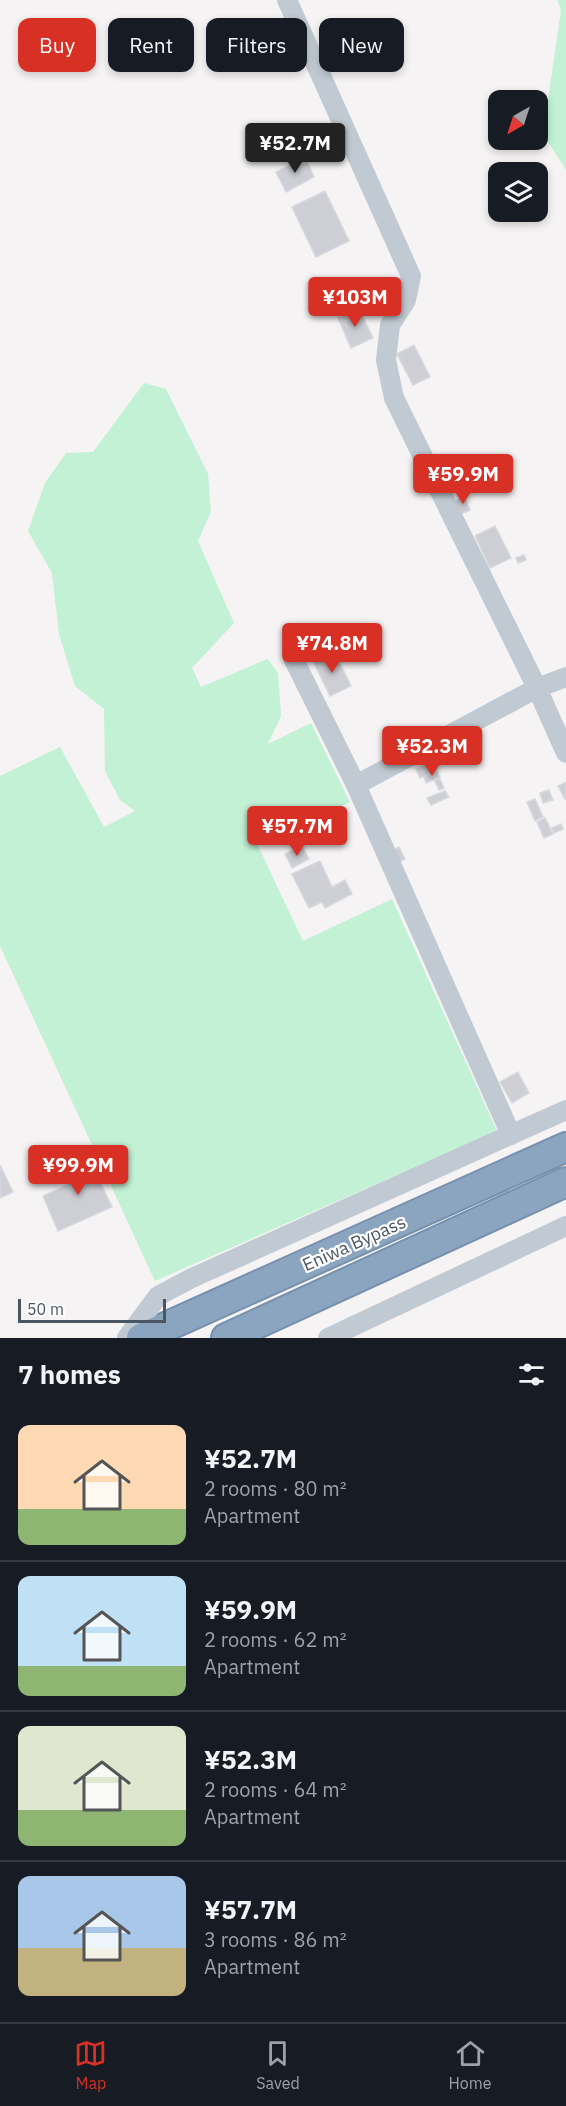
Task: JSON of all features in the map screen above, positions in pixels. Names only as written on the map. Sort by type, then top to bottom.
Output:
[{"type":"highway","name":"Eniwa Bypass","points":[[141,1338],[566,1148]]},
{"type":"highway","name":"Eniwa Bypass","points":[[226,1338],[566,1182]]},
{"type":"street","points":[[287,0],[411,276],[406,300],[390,325],[386,360],[394,398],[537,688],[566,753]]},
{"type":"street","points":[[293,658],[356,785],[511,1135]]},
{"type":"street","points":[[356,785],[537,688],[566,677]]},
{"type":"street","points":[[127,1338],[158,1296],[175,1287],[566,1110]]},
{"type":"street","points":[[328,1338],[566,1226]]},
{"type":"green space","points":[[557,0],[566,0],[566,170],[548,142],[548,100],[561,10]]},
{"type":"green space","points":[[144,383],[166,389],[208,474],[211,512],[198,541],[234,623],[192,668],[201,687],[268,659],[278,673],[281,716],[268,744],[311,723],[350,802],[258,846],[303,941],[392,899],[497,1131],[155,1281],[0,946],[0,776],[60,747],[104,827],[135,811],[120,800],[105,771],[104,709],[75,686],[59,634],[52,573],[28,531],[45,483],[66,453],[93,452]]},
{"type":"building","points":[[305,157],[314,177],[286,192],[276,172]]},
{"type":"building","points":[[325,191],[349,241],[316,257],[292,207]]},
{"type":"building","points":[[359,309],[373,338],[351,348],[338,318]]},
{"type":"building","points":[[414,345],[430,377],[413,385],[397,354]]},
{"type":"building","points":[[464,496],[470,510],[461,514],[455,501]]},
{"type":"building","points":[[495,526],[511,558],[490,568],[475,536]]},
{"type":"building","points":[[524,555],[526,560],[518,563],[516,558]]},
{"type":"building","points":[[334,651],[351,686],[330,696],[313,661]]},
{"type":"building","points":[[434,762],[437,770],[420,778],[416,769]]},
{"type":"building","points":[[437,771],[440,777],[426,783],[424,777]]},
{"type":"building","points":[[440,779],[444,788],[439,790],[435,781]]},
{"type":"building","points":[[566,782],[566,799],[565,799],[558,786]]},
{"type":"building","points":[[549,790],[553,800],[543,803],[540,793]]},
{"type":"building","points":[[445,791],[449,797],[431,805],[427,798]]},
{"type":"building","points":[[535,799],[543,817],[535,821],[527,802]]},
{"type":"building","points":[[545,818],[553,834],[544,838],[537,822]]},
{"type":"building","points":[[561,824],[563,829],[554,833],[552,828]]},
{"type":"building","points":[[302,846],[309,859],[292,868],[285,854]]},
{"type":"building","points":[[399,847],[405,859],[398,862],[392,850]]},
{"type":"building","points":[[320,861],[332,887],[345,880],[352,894],[325,908],[322,902],[309,908],[292,874]]},
{"type":"building","points":[[518,1072],[529,1093],[512,1103],[500,1082]]},
{"type":"building","points":[[88,1157],[112,1207],[58,1231],[43,1196],[72,1183],[65,1167]]},
{"type":"building","points":[[0,1165],[13,1192],[0,1198]]}]
